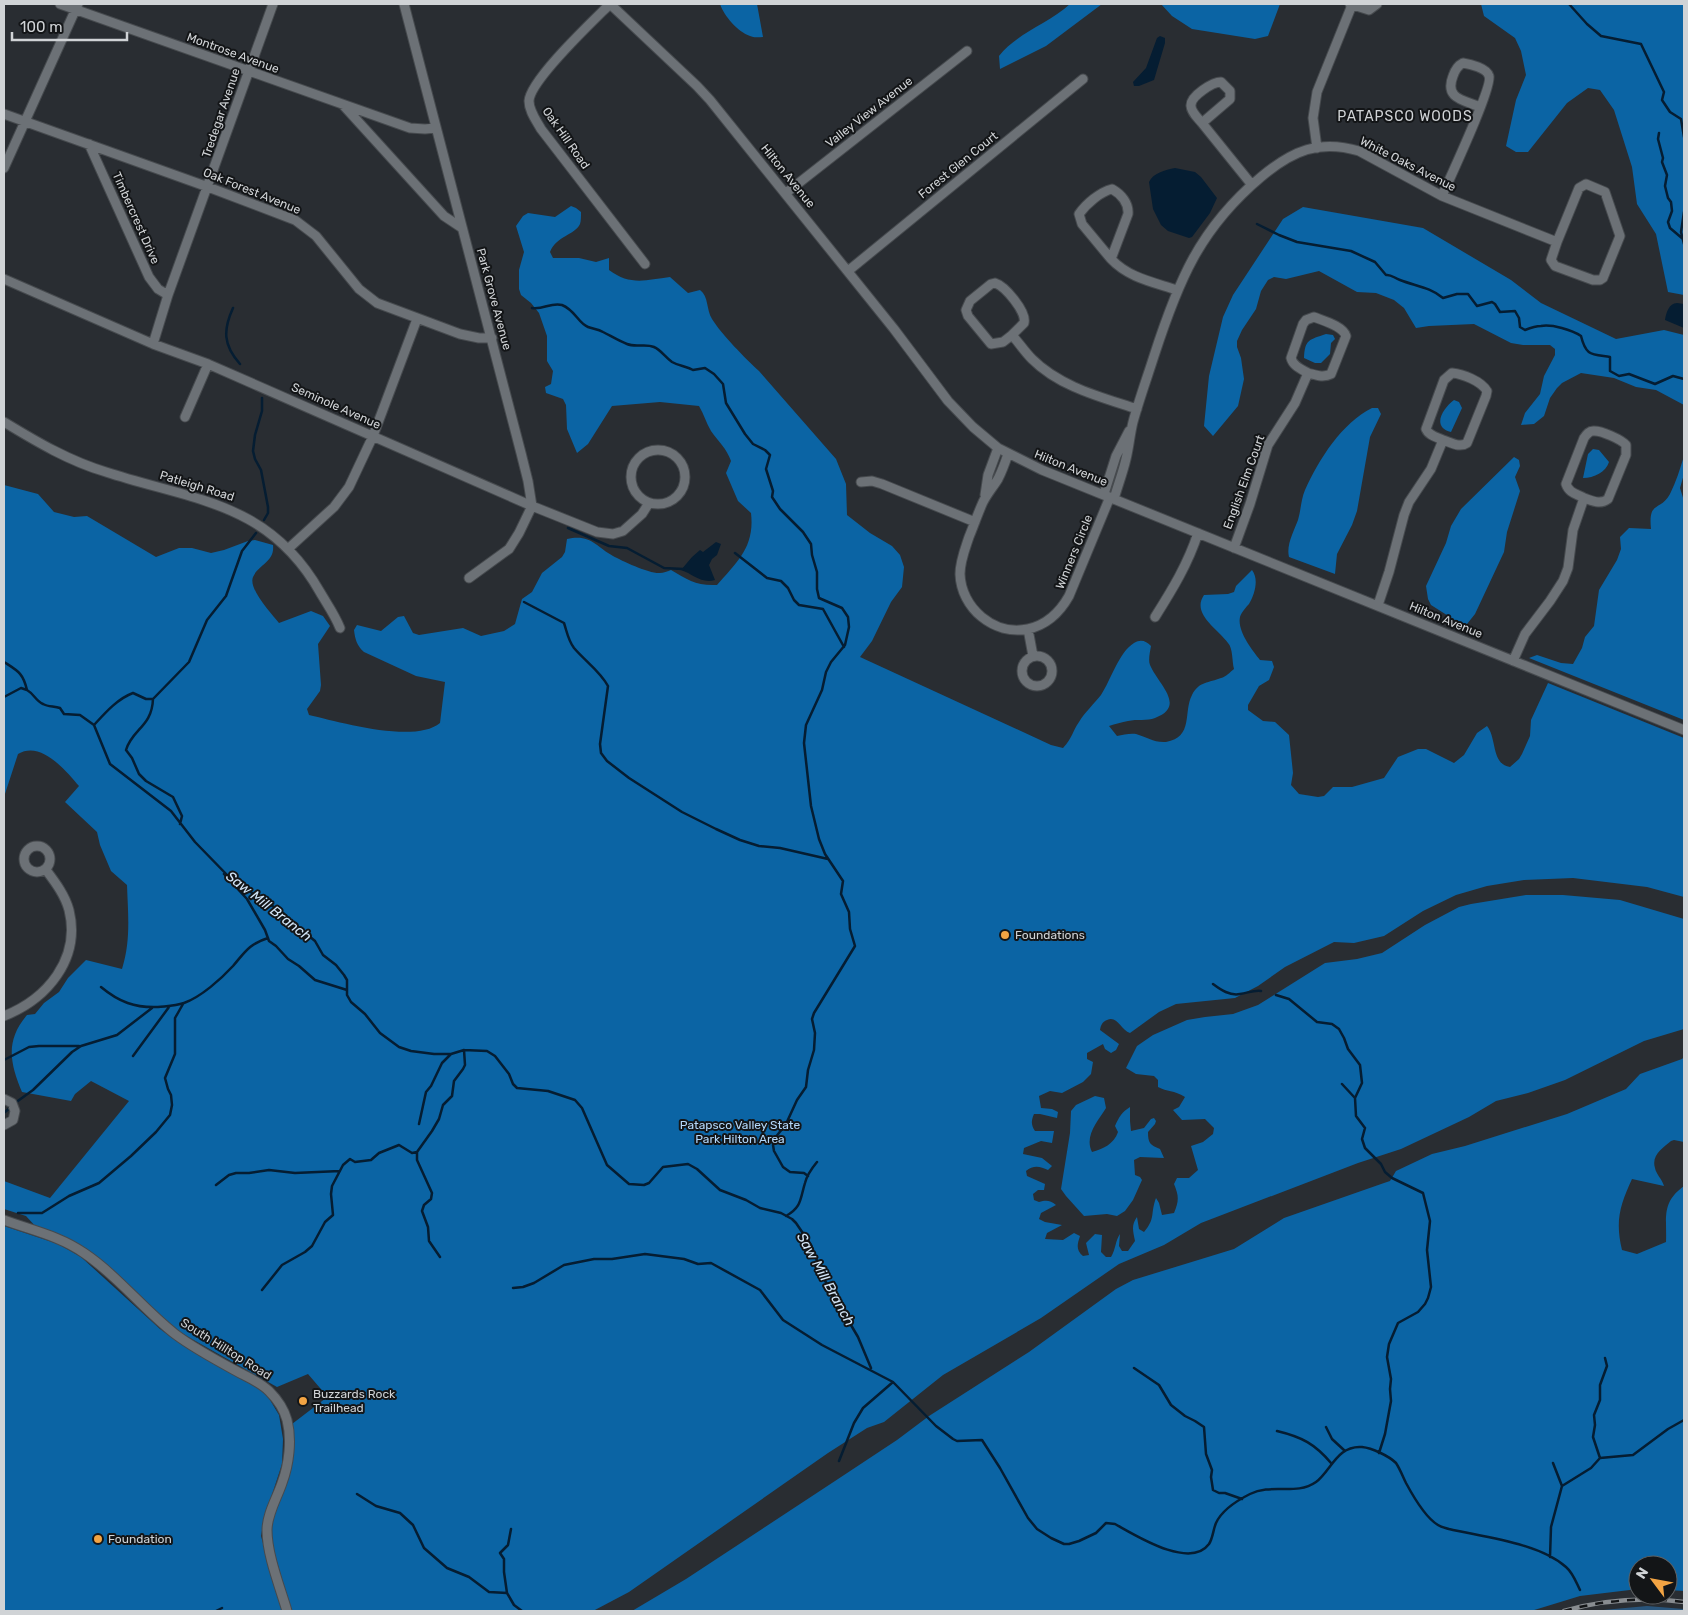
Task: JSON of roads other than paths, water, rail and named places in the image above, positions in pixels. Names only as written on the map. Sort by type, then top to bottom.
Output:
[{"type":"street","name":"Montrose Avenue","points":[[60,4],[77,7],[249,72],[410,128],[436,128]]},
{"type":"street","name":"Tredegar Avenue","points":[[153,344],[168,295],[274,4]]},
{"type":"street","name":"Park Grove Avenue","points":[[404,4],[492,338],[528,481],[532,506]]},
{"type":"street","name":"Hilton Avenue","points":[[610,4],[697,86],[786,193],[948,401],[973,427],[998,448],[1109,497],[1684,730]]},
{"type":"street","name":"Oak Hill Road","points":[[610,4],[540,78],[530,94],[529,102],[541,129],[645,264]]},
{"type":"street","points":[[1317,148],[1313,118],[1317,92],[1351,4],[1369,10],[1377,4]]},
{"type":"street","points":[[4,168],[77,7]]},
{"type":"street","name":"Valley View Avenue","points":[[786,193],[967,51]]},
{"type":"street","points":[[1442,196],[1480,107],[1490,82],[1490,77],[1485,70],[1462,64],[1456,69],[1450,83],[1450,89],[1456,97],[1480,107]]},
{"type":"street","name":"Forest Glen Court","points":[[848,271],[1083,79]]},
{"type":"street","points":[[1202,123],[1230,100],[1230,92],[1221,82],[1213,83],[1195,97],[1191,106],[1192,111],[1252,185]]},
{"type":"street","name":"Montrose Avenue","points":[[342,104],[444,216],[462,228]]},
{"type":"street","name":"Oak Forest Avenue","points":[[4,114],[294,220],[316,236],[367,297],[388,308],[460,334],[479,338],[492,338]]},
{"type":"street","name":"Timbercrest Drive","points":[[89,144],[149,277],[158,289],[168,295]]},
{"type":"street","name":"White Oaks Avenue","points":[[1109,497],[1116,456],[1133,422],[1177,290],[1194,256],[1206,237],[1232,204],[1279,162],[1301,151],[1317,148],[1344,148],[1359,151],[1442,196],[1557,242]]},
{"type":"street","points":[[1586,184],[1605,192],[1620,236],[1603,278],[1593,280],[1555,266],[1551,260],[1557,242],[1579,188],[1586,184]]},
{"type":"street","points":[[1111,260],[1128,214],[1126,202],[1112,189],[1102,193],[1083,209],[1079,214],[1082,224],[1111,260],[1125,272],[1177,290]]},
{"type":"street","name":"Seminole Avenue","points":[[4,279],[153,344],[208,364],[532,506],[597,532],[607,534],[628,528],[642,514],[649,503]]},
{"type":"street","points":[[995,283],[1004,288],[1024,313],[1024,323],[1012,335],[1003,342],[991,344],[968,316],[966,310],[970,301],[991,284],[995,283]]},
{"type":"street","points":[[1314,317],[1341,329],[1345,332],[1346,336],[1331,374],[1320,376],[1308,373],[1292,362],[1291,354],[1303,324],[1306,320],[1314,317]]},
{"type":"street","points":[[289,548],[341,498],[356,474],[373,436],[417,319]]},
{"type":"street","points":[[1012,335],[1032,359],[1056,378],[1082,390],[1137,409]]},
{"type":"street","points":[[185,417],[208,364]]},
{"type":"street","name":"English Elm Court","points":[[1234,548],[1268,445],[1295,403],[1308,373]]},
{"type":"street","points":[[1456,374],[1484,386],[1487,391],[1486,396],[1467,443],[1458,445],[1444,440],[1428,432],[1427,424],[1444,380],[1447,376],[1456,374]]},
{"type":"street","name":"Patleigh Road","points":[[4,422],[58,454],[77,462],[234,511],[268,530],[289,548],[315,583],[340,628]]},
{"type":"street","points":[[1598,431],[1623,441],[1626,445],[1626,454],[1608,500],[1603,503],[1584,498],[1568,489],[1566,484],[1588,433],[1598,431]]},
{"type":"street","points":[[1378,605],[1404,515],[1431,469],[1444,440]]},
{"type":"street","points":[[984,500],[988,475],[998,448]]},
{"type":"street","points":[[652,450],[665,451],[677,458],[682,465],[685,474],[683,488],[671,501],[658,504],[649,503],[635,491],[631,482],[632,469],[636,460],[643,454],[652,450]]},
{"type":"street","points":[[1008,454],[998,478],[984,500],[975,522],[961,565],[960,579],[967,600],[980,616],[993,624],[1006,628],[1028,629],[1033,656]]},
{"type":"street","points":[[861,482],[882,484],[975,522]]},
{"type":"street","name":"Winners Circle","points":[[1028,629],[1052,617],[1066,602],[1109,497]]},
{"type":"street","points":[[1513,661],[1525,634],[1563,581],[1568,568],[1573,530],[1584,498]]},
{"type":"street","points":[[469,578],[509,549],[520,533],[532,506]]},
{"type":"street","points":[[1155,617],[1181,575],[1198,533]]},
{"type":"street","points":[[4,1016],[16,1011],[45,991],[58,974],[66,959],[72,925],[68,908],[60,889],[46,870]]},
{"type":"street","points":[[4,1099],[12,1104],[15,1112],[13,1120],[4,1125]]},
{"type":"street","name":"South Hilltop Road","points":[[4,1220],[48,1234],[84,1253],[106,1269],[173,1332],[259,1383],[279,1403],[286,1417],[288,1428],[288,1456],[283,1482],[269,1516],[267,1530],[268,1545],[287,1611]]},
{"type":"waterway","points":[[1569,4],[1601,36],[1641,44],[1664,92],[1662,100],[1670,112],[1681,119],[1684,137]]},
{"type":"waterway","points":[[1659,133],[1658,139],[1663,158],[1662,162],[1667,175],[1665,186],[1672,211],[1668,222],[1670,228],[1683,239]]},
{"type":"waterway","points":[[1684,212],[1681,232],[1684,244]]},
{"type":"waterway","points":[[1257,224],[1297,242],[1351,251],[1375,262],[1386,275],[1428,289],[1443,298],[1457,294],[1468,294],[1477,306],[1492,302],[1500,312],[1515,311],[1519,318],[1520,327],[1525,330],[1546,326],[1562,328],[1572,332],[1581,336],[1587,351],[1590,353],[1610,357],[1610,371],[1619,376],[1629,374],[1655,384],[1673,376],[1684,379]]},
{"type":"waterway","points":[[532,308],[554,304],[562,305],[588,327],[630,345],[654,347],[675,363],[693,370],[705,368],[714,374],[723,384],[726,403],[745,434],[753,444],[770,455],[766,469],[773,491],[772,497],[780,509],[803,532],[811,544],[817,572],[819,598],[842,608],[848,617],[849,627],[845,645],[831,662],[826,672],[822,690],[806,725],[804,743],[811,806],[819,839],[825,854],[843,881],[841,894],[849,912],[850,929],[855,946],[814,1013],[812,1019],[815,1033],[814,1050],[808,1070],[806,1087],[797,1100],[786,1124],[775,1138],[773,1145],[774,1151],[783,1167],[790,1172],[804,1173],[808,1176]]},
{"type":"waterway","points":[[233,308],[227,323],[226,337],[230,350],[240,364]]},
{"type":"waterway","points":[[262,398],[262,411],[255,435],[253,451],[261,470],[268,507],[268,513],[264,520]]},
{"type":"waterway","points":[[568,528],[609,546],[627,548],[664,568],[683,569]]},
{"type":"waterway","points":[[180,824],[182,816],[173,797],[146,781],[139,774],[126,750],[133,737],[146,722],[152,708],[153,699],[189,662],[207,620],[226,596],[242,551],[256,533]]},
{"type":"waterway","points":[[735,553],[767,578],[781,581],[799,605],[823,609],[844,647]]},
{"type":"waterway","points":[[524,602],[564,623],[574,648],[597,671],[608,686],[600,744],[601,753],[607,761],[629,778],[682,812],[740,840],[759,846],[780,848],[828,859]]},
{"type":"waterway","name":"Saw Mill Branch","points":[[4,662],[19,673],[24,680],[27,690],[41,703],[60,708],[64,714],[80,715],[94,725],[110,764],[171,811],[195,842],[232,880],[274,907],[315,941],[323,955],[336,965],[347,980],[347,995],[351,1002],[365,1014],[380,1033],[399,1047],[411,1051],[434,1054],[451,1054],[464,1050],[487,1051],[495,1056],[517,1088],[548,1091],[575,1100],[582,1108],[607,1165],[629,1184],[644,1185],[649,1183],[663,1167],[688,1164],[697,1169],[720,1190],[746,1200],[760,1208],[781,1213],[792,1219],[811,1245],[824,1279],[858,1337],[871,1368]]},
{"type":"waterway","points":[[4,697],[21,688],[27,690]]},
{"type":"waterway","points":[[94,725],[107,711],[133,693],[146,699],[153,699]]},
{"type":"waterway","points":[[224,874],[247,899],[265,930],[269,941],[288,959],[315,980],[347,990]]},
{"type":"waterway","points":[[101,987],[114,997],[135,1005],[158,1007],[181,1004],[197,997],[228,971],[248,949],[268,938]]},
{"type":"waterway","points":[[1213,984],[1233,994],[1261,991]]},
{"type":"waterway","points":[[1276,995],[1289,999],[1317,1022],[1332,1024],[1339,1029],[1348,1049],[1360,1065],[1362,1083],[1355,1098]]},
{"type":"waterway","points":[[18,1213],[42,1213],[69,1196],[99,1183],[131,1156],[156,1132],[170,1115],[171,1095],[165,1078],[175,1054],[175,1018],[183,1004]]},
{"type":"waterway","points":[[133,1056],[169,1007]]},
{"type":"waterway","points":[[15,1103],[33,1090],[72,1052],[81,1046],[117,1035],[152,1008]]},
{"type":"waterway","points":[[4,1060],[29,1047],[79,1046]]},
{"type":"waterway","points":[[440,1257],[429,1241],[428,1227],[422,1211],[424,1205],[431,1199],[432,1193],[417,1160],[417,1152],[439,1119],[443,1105],[452,1096],[454,1081],[465,1065],[464,1050]]},
{"type":"waterway","points":[[419,1124],[426,1092],[442,1063],[451,1054]]},
{"type":"waterway","points":[[1342,1084],[1355,1098],[1356,1116],[1365,1128],[1362,1139],[1365,1148],[1392,1178],[1423,1193],[1430,1221],[1427,1250],[1431,1287],[1425,1304],[1418,1312],[1398,1323],[1389,1344],[1387,1357],[1391,1379],[1391,1401],[1385,1434],[1379,1453]]},
{"type":"waterway","points":[[5,1112],[11,1107]]},
{"type":"waterway","points":[[262,1290],[282,1265],[312,1246],[325,1222],[333,1215],[332,1186],[343,1165],[350,1159],[355,1162],[371,1160],[379,1153],[399,1145],[412,1153],[417,1152]]},
{"type":"waterway","points":[[786,1216],[798,1206],[807,1177],[817,1162]]},
{"type":"waterway","points":[[216,1185],[229,1175],[236,1173],[269,1170],[295,1173],[340,1171]]},
{"type":"waterway","name":"Saw Mill Branch","points":[[513,1288],[534,1283],[564,1265],[594,1259],[612,1259],[645,1254],[684,1259],[698,1264],[711,1263],[760,1290],[783,1320],[822,1345],[893,1382],[936,1426],[953,1439],[957,1441],[982,1440],[1028,1518],[1037,1529],[1064,1544],[1079,1541],[1096,1533],[1106,1523],[1115,1524],[1162,1548],[1176,1552],[1189,1553],[1200,1551],[1209,1544],[1219,1518],[1236,1502],[1258,1491],[1308,1486],[1316,1482],[1340,1454],[1353,1447],[1362,1447],[1380,1453],[1396,1463],[1420,1506],[1433,1522],[1449,1529],[1510,1542],[1541,1552],[1566,1567],[1580,1590]]},
{"type":"waterway","points":[[1600,1458],[1593,1437],[1594,1415],[1600,1400],[1600,1385],[1607,1366],[1605,1358]]},
{"type":"waterway","points":[[1134,1368],[1159,1385],[1171,1405],[1204,1427],[1206,1454],[1212,1470],[1213,1490],[1242,1499]]},
{"type":"waterway","points":[[839,1461],[854,1423],[863,1408],[893,1382]]},
{"type":"waterway","points":[[1550,1557],[1551,1527],[1562,1486],[1591,1468],[1600,1458],[1633,1455],[1668,1429],[1684,1420]]},
{"type":"waterway","points":[[1326,1427],[1332,1439],[1345,1451]]},
{"type":"waterway","points":[[1277,1431],[1307,1442],[1331,1463]]},
{"type":"waterway","points":[[1553,1463],[1562,1486]]},
{"type":"waterway","points":[[357,1494],[376,1506],[400,1513],[413,1525],[424,1548],[447,1568],[469,1577],[489,1592],[507,1593],[514,1605],[522,1611]]},
{"type":"waterway","points":[[507,1593],[504,1559],[500,1553],[508,1545],[511,1529]]},
{"type":"waterway","points":[[216,1611],[222,1608]]},
{"type":"railway","points":[[1564,1611],[1624,1600],[1684,1602]]},
{"type":"place","name":"Foundations","points":[[1005,935]]},
{"type":"place","name":"Buzzards Rock Trailhead","points":[[303,1401]]},
{"type":"place","name":"Foundation","points":[[98,1539]]},
{"type":"district","name":"PATAPSCO WOODS","points":[[1405,116]]},
{"type":"park label","name":"Patapsco Valley State Park Hilton Area","points":[[740,1132]]}]
